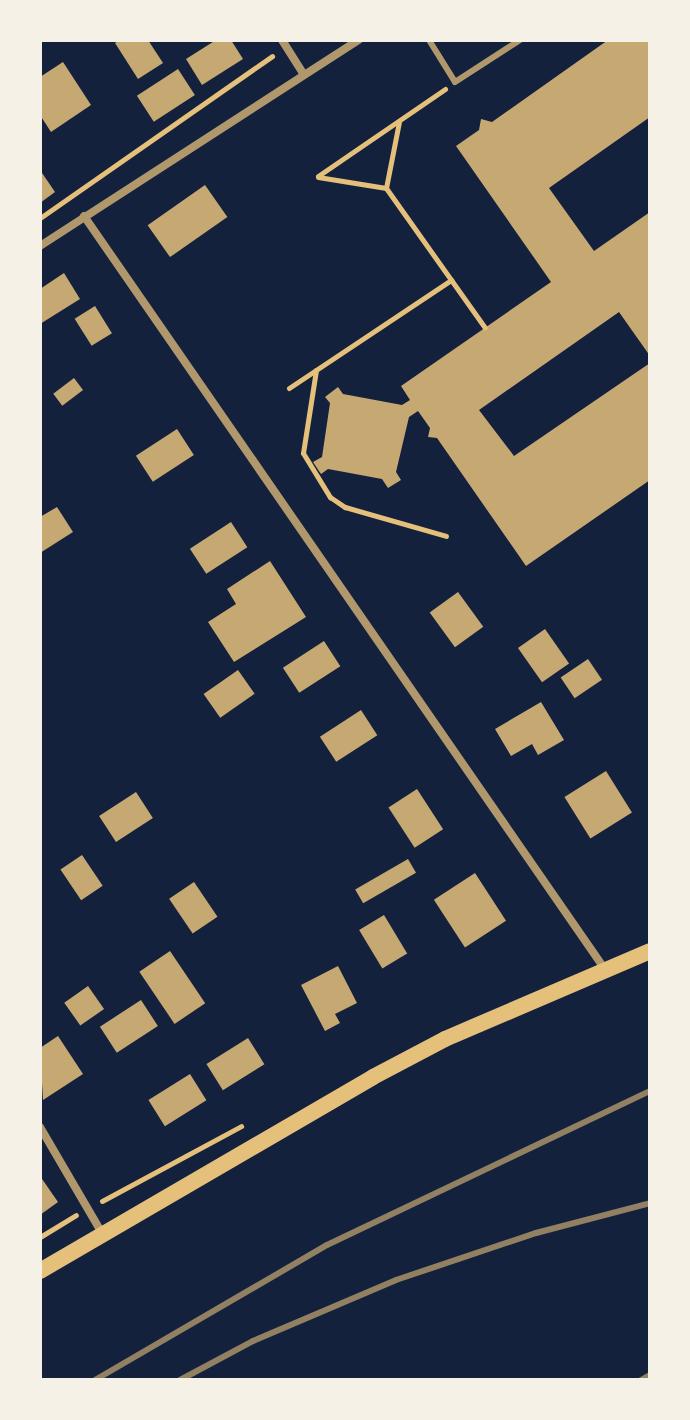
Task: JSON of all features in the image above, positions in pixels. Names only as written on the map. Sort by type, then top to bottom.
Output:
[{"type":"main road","points":[[40,1271],[385,1070],[458,1033],[650,951]]},
{"type":"street","points":[[40,246],[359,40]]},
{"type":"street","points":[[284,43],[304,75]]},
{"type":"street","points":[[84,216],[606,971]]},
{"type":"street","points":[[40,1127],[102,1233]]},
{"type":"lane","points":[[429,40],[455,82],[520,40]]},
{"type":"path","points":[[40,218],[284,43]]},
{"type":"path","points":[[455,82],[318,177],[386,188],[485,328]]},
{"type":"path","points":[[386,188],[399,122]]},
{"type":"path","points":[[289,388],[451,280]]},
{"type":"path","points":[[316,370],[303,453],[330,497],[345,507],[446,536]]},
{"type":"building","points":[[120,40],[148,40],[163,63],[138,79],[115,43]]},
{"type":"building","points":[[216,40],[231,40],[243,59],[202,85],[186,59]]},
{"type":"building","points":[[608,40],[650,40],[650,117],[549,188],[594,251],[650,212],[650,356],[619,312],[479,410],[514,456],[650,363],[650,480],[526,566],[437,438],[428,437],[430,428],[418,411],[409,417],[396,472],[401,480],[388,488],[382,479],[328,469],[321,474],[313,462],[322,457],[330,403],[325,397],[338,387],[343,394],[402,405],[410,400],[401,386],[551,282],[456,146],[479,130],[481,119],[492,122]]},
{"type":"building","points":[[63,62],[91,105],[51,132],[40,115],[40,77]]},
{"type":"building","points":[[178,69],[195,95],[154,122],[137,96]]},
{"type":"building","points":[[40,170],[55,192],[40,203]]},
{"type":"building","points":[[205,185],[227,217],[170,257],[148,225]]},
{"type":"building","points":[[64,273],[80,299],[40,324],[40,289]]},
{"type":"building","points":[[95,306],[112,333],[92,346],[75,319]]},
{"type":"building","points":[[74,378],[83,390],[62,406],[53,394]]},
{"type":"building","points":[[177,429],[194,455],[153,482],[136,456]]},
{"type":"building","points":[[57,507],[73,532],[40,553],[40,517]]},
{"type":"building","points":[[231,522],[247,547],[206,574],[190,549]]},
{"type":"building","points":[[270,561],[306,617],[234,662],[208,622],[236,604],[227,589]]},
{"type":"building","points":[[458,592],[483,627],[455,647],[430,613]]},
{"type":"building","points":[[545,629],[569,663],[542,682],[518,648]]},
{"type":"building","points":[[324,641],[340,666],[299,693],[283,668]]},
{"type":"building","points":[[588,659],[602,680],[575,698],[561,677]]},
{"type":"building","points":[[238,670],[255,694],[220,718],[204,694]]},
{"type":"building","points":[[541,702],[564,740],[538,755],[532,744],[511,756],[495,729]]},
{"type":"building","points":[[361,710],[377,735],[336,762],[320,737]]},
{"type":"building","points":[[606,771],[632,813],[590,839],[564,797]]},
{"type":"building","points":[[417,789],[443,829],[415,848],[388,808]]},
{"type":"building","points":[[136,792],[153,818],[116,842],[99,816]]},
{"type":"building","points":[[82,855],[103,886],[81,900],[60,870]]},
{"type":"building","points":[[408,859],[416,873],[363,903],[355,890]]},
{"type":"building","points":[[475,873],[506,921],[465,947],[434,900]]},
{"type":"building","points":[[194,882],[217,917],[193,934],[169,899]]},
{"type":"building","points":[[384,915],[407,954],[382,969],[359,930]]},
{"type":"building","points":[[170,951],[205,1003],[175,1024],[139,972]]},
{"type":"building","points":[[338,966],[357,1003],[335,1014],[340,1023],[325,1031],[301,985]]},
{"type":"building","points":[[88,986],[104,1009],[80,1026],[64,1003]]},
{"type":"building","points":[[141,1000],[158,1026],[117,1053],[100,1027]]},
{"type":"building","points":[[58,1036],[83,1074],[43,1100],[40,1048]]},
{"type":"building","points":[[248,1038],[264,1064],[223,1090],[206,1064]]},
{"type":"building","points":[[190,1074],[206,1100],[165,1126],[148,1100]]},
{"type":"building","points":[[40,1176],[58,1202],[40,1215]]},
{"type":"railway","points":[[95,1380],[327,1245],[650,1091]]},
{"type":"railway","points":[[180,1380],[253,1341],[396,1280],[536,1233],[650,1203]]},
{"type":"railway","points":[[641,1380],[650,1375]]}]
